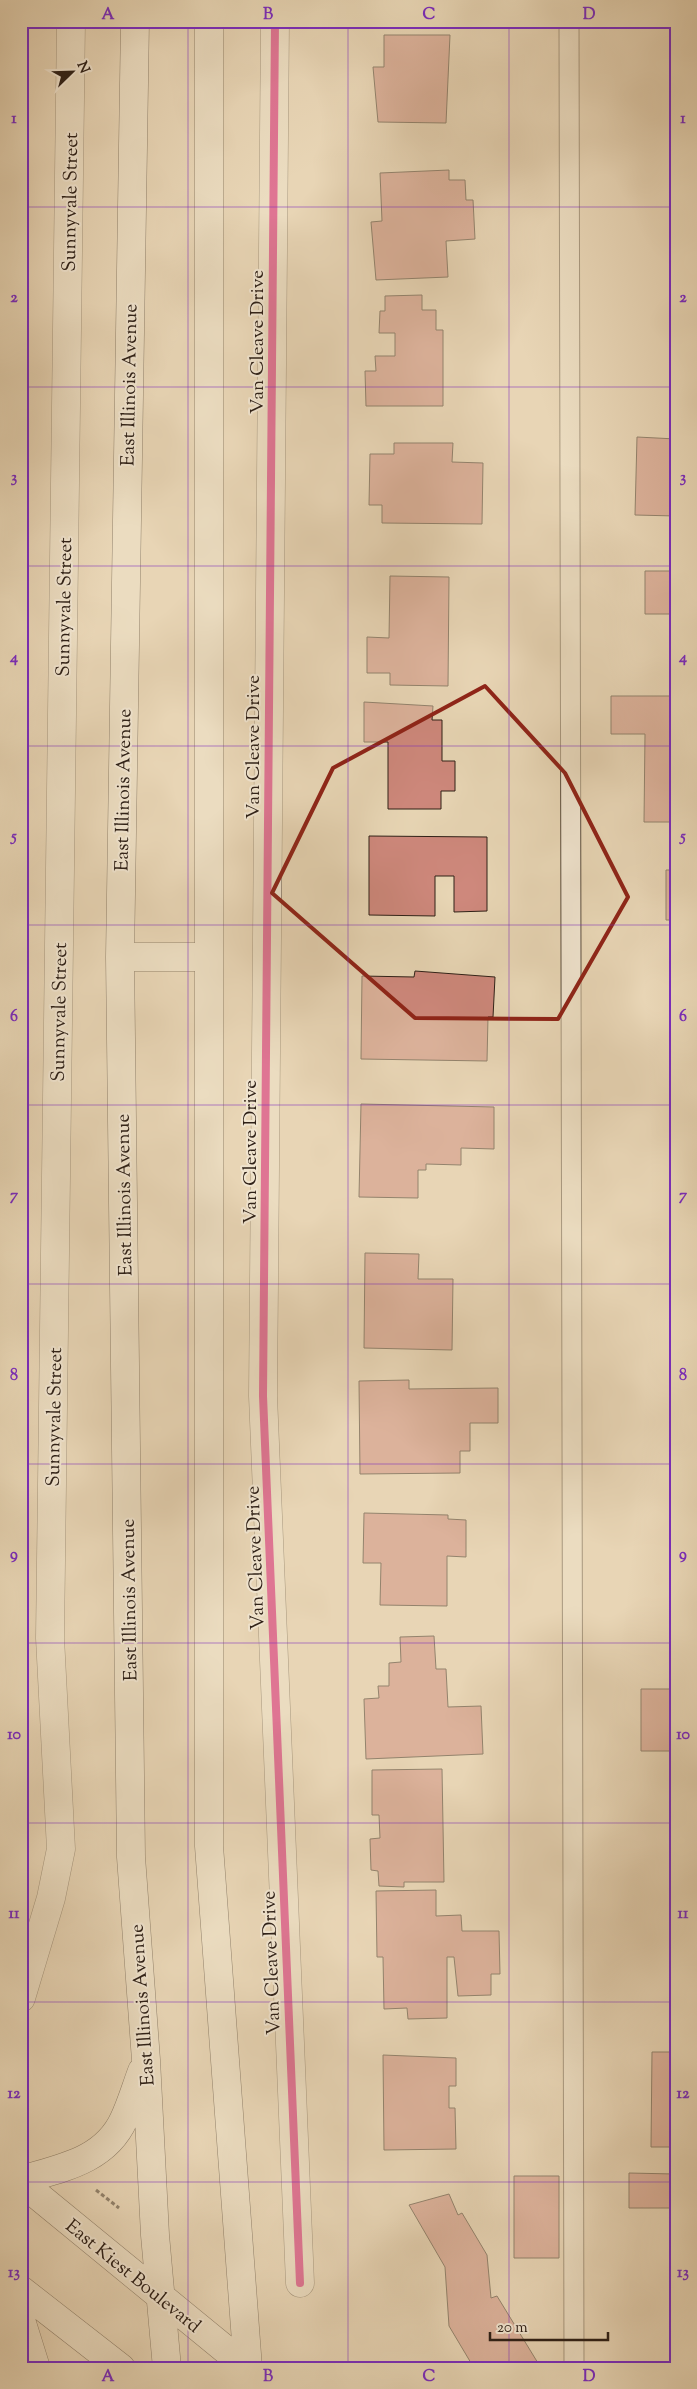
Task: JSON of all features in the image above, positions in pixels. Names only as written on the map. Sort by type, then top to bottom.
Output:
[{"type":"main road","name":"Sunnyvale Street","points":[[21,1998],[51,1898],[61,1849],[50,1638],[71,21]]},
{"type":"main road","name":"East Illinois Avenue","points":[[135,21],[120,957],[131,1857],[146,2060],[159,2294],[166,2368]]},
{"type":"main road","points":[[209,21],[209,1846],[248,2368]]},
{"type":"main road","name":"Van Cleave Drive","points":[[275,21],[263,1396],[300,2283]]},
{"type":"main road","points":[[120,957],[209,957]]},
{"type":"main road","points":[[21,2181],[88,2159],[109,2142],[124,2120],[146,2060]]},
{"type":"main road","name":"East Kiest Boulevard","points":[[21,2181],[248,2368]]},
{"type":"main road","points":[[21,2290],[121,2368]]},
{"type":"main road","points":[[21,2320],[36,2368]]},
{"type":"lane","points":[[569,21],[574,2368]]},
{"type":"path","points":[[89,2185],[122,2210]]},
{"type":"highlighted area","points":[[485,686],[565,773],[628,897],[558,1019],[415,1018],[272,893],[333,768]]},
{"type":"building","points":[[384,35],[450,35],[446,123],[378,122],[373,67],[384,67]]},
{"type":"building","points":[[449,170],[449,180],[465,180],[466,200],[473,200],[475,239],[446,241],[448,277],[376,280],[371,222],[382,221],[380,173]]},
{"type":"building","points":[[422,295],[422,310],[436,310],[436,330],[443,330],[443,406],[366,406],[365,371],[376,371],[375,356],[395,356],[395,333],[379,333],[380,311],[385,311],[385,296]]},
{"type":"building","points":[[637,437],[676,439],[676,516],[635,515]]},
{"type":"building","points":[[394,443],[453,443],[452,462],[483,463],[482,524],[382,523],[382,505],[369,505],[370,454],[394,454]]},
{"type":"building","points":[[645,571],[676,571],[676,614],[645,614]]},
{"type":"building","points":[[390,576],[449,577],[448,686],[390,685],[390,673],[367,673],[367,637],[389,638]]},
{"type":"building","points":[[611,696],[676,696],[676,822],[644,822],[645,734],[611,734]]},
{"type":"building","points":[[364,702],[433,706],[432,720],[442,720],[442,761],[455,761],[455,791],[441,791],[441,809],[388,809],[388,742],[364,742]]},
{"type":"building","points":[[369,836],[487,837],[487,911],[454,912],[454,876],[435,876],[435,916],[369,915]]},
{"type":"building","points":[[666,870],[676,870],[676,920],[666,920]]},
{"type":"building","points":[[415,971],[495,977],[493,1017],[488,1017],[487,1061],[361,1059],[362,976],[414,977]]},
{"type":"building","points":[[361,1104],[494,1107],[494,1149],[461,1148],[461,1165],[426,1164],[426,1170],[418,1170],[418,1198],[359,1197]]},
{"type":"building","points":[[365,1253],[419,1254],[418,1279],[453,1279],[452,1350],[364,1348]]},
{"type":"building","points":[[409,1380],[409,1389],[498,1388],[498,1423],[470,1423],[470,1451],[460,1451],[460,1473],[360,1474],[359,1381]]},
{"type":"building","points":[[674,1392],[676,1392],[676,1437],[674,1437]]},
{"type":"building","points":[[364,1513],[448,1515],[448,1519],[466,1520],[466,1557],[447,1556],[447,1606],[380,1605],[381,1563],[363,1563]]},
{"type":"building","points":[[434,1636],[436,1669],[446,1669],[448,1707],[481,1706],[483,1754],[366,1759],[364,1699],[379,1698],[378,1686],[389,1686],[389,1663],[401,1662],[400,1637]]},
{"type":"building","points":[[671,1656],[676,1656],[676,1751],[641,1751],[641,1689],[671,1689]]},
{"type":"building","points":[[442,1769],[444,1882],[404,1882],[404,1887],[379,1886],[378,1871],[371,1870],[370,1839],[380,1838],[379,1815],[372,1815],[372,1770]]},
{"type":"building","points":[[436,1890],[436,1916],[461,1915],[462,1931],[499,1931],[500,1974],[491,1974],[491,1995],[458,1996],[454,1957],[447,1957],[447,2018],[408,2019],[407,2008],[384,2009],[383,1957],[377,1957],[376,1891]]},
{"type":"building","points":[[652,2052],[676,2052],[676,2147],[651,2147]]},
{"type":"building","points":[[383,2055],[456,2058],[456,2086],[449,2086],[449,2108],[455,2108],[456,2149],[384,2150]]},
{"type":"building","points":[[629,2173],[674,2174],[676,2208],[629,2208]]},
{"type":"building","points":[[514,2176],[559,2176],[559,2258],[514,2258]]},
{"type":"building","points":[[449,2194],[458,2215],[462,2213],[487,2255],[491,2298],[497,2296],[541,2368],[474,2368],[449,2326],[445,2267],[409,2205]]},
{"type":"cycle path","points":[[275,21],[263,1396],[300,2283]]}]
